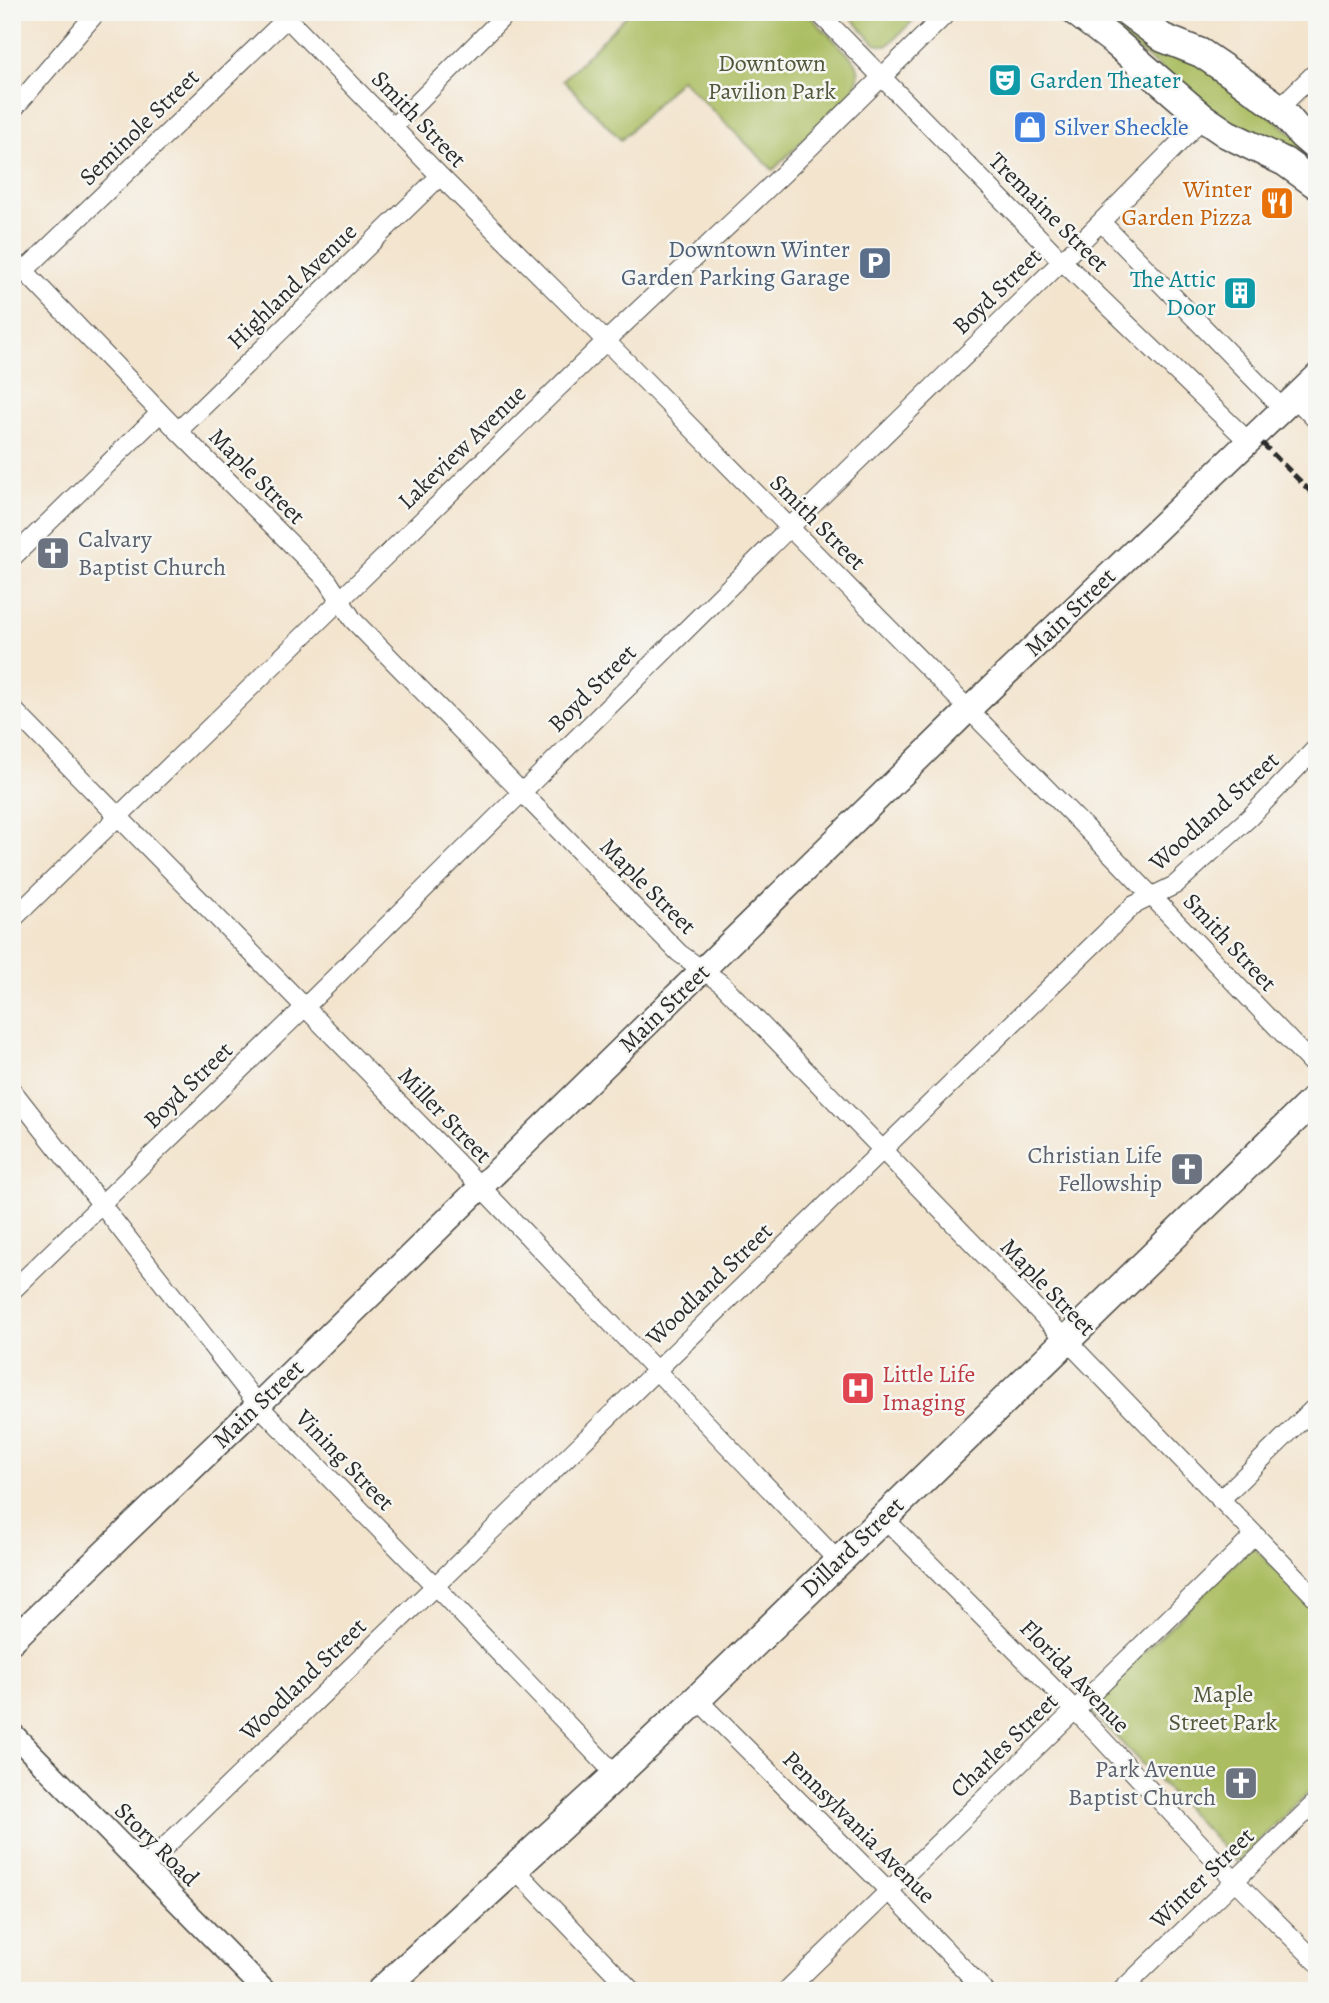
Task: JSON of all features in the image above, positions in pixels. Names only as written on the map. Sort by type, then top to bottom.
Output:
[{"type":"main road","points":[[1076,12],[1114,40],[1202,117],[1227,134],[1285,162],[1317,185]]},
{"type":"main road","points":[[1128,12],[1163,38],[1201,53],[1279,108],[1317,148]]},
{"type":"main road","name":"Main Street","points":[[12,1641],[258,1405],[969,709],[1317,376]]},
{"type":"main road","name":"Dillard Street","points":[[380,1991],[697,1699],[1317,1097]]},
{"type":"street","points":[[12,111],[97,12]]},
{"type":"street","points":[[393,127],[508,12]]},
{"type":"street","name":"Tremaine Street","points":[[818,12],[1062,261],[1249,442]]},
{"type":"street","name":"Lakeview Avenue","points":[[12,920],[948,12]]},
{"type":"street","name":"Smith Street","points":[[284,15],[1153,896],[1317,1069]]},
{"type":"street","name":"Seminole Street","points":[[18,265],[284,15]]},
{"type":"street","points":[[1279,108],[1317,71]]},
{"type":"street","name":"Boyd Street","points":[[12,1291],[305,1007],[1062,261],[1202,117]]},
{"type":"street","name":"Highland Avenue","points":[[178,431],[440,176]]},
{"type":"street","points":[[1101,222],[1289,404],[1317,421]]},
{"type":"street","name":"Maple Street","points":[[18,265],[160,413],[328,581],[353,620],[679,953],[722,984],[1317,1599]]},
{"type":"street","points":[[12,558],[160,413]]},
{"type":"street","name":"Miller Street","points":[[12,708],[480,1186],[838,1561]]},
{"type":"street","name":"Woodland Street","points":[[144,1867],[1134,905],[1175,886],[1250,817],[1317,747]]},
{"type":"street","name":"Vining Street","points":[[12,1090],[258,1405],[616,1776]]},
{"type":"street","points":[[1220,1500],[1317,1405]]},
{"type":"street","name":"Florida Avenue","points":[[883,1517],[1075,1710],[1235,1881],[1317,1962]]},
{"type":"street","name":"Charles Street","points":[[786,1991],[1255,1535]]},
{"type":"street","name":"Pennsylvania Avenue","points":[[697,1699],[985,1991]]},
{"type":"street","name":"Story Road","points":[[12,1733],[265,1991]]},
{"type":"street","name":"Winter Street","points":[[1121,1991],[1317,1801]]},
{"type":"street","points":[[514,1868],[632,1991]]},
{"type":"green space","name":"Downtown Pavilion Park","points":[[630,12],[806,12],[855,61],[859,74],[857,81],[851,93],[773,170],[681,79],[621,140],[563,80]]},
{"type":"green space","points":[[846,12],[922,12],[887,46],[875,44]]},
{"type":"green space","points":[[1089,12],[1120,12],[1199,58],[1317,154],[1317,177],[1252,140]]},
{"type":"green space","name":"Maple Street Park","points":[[1253,1546],[1317,1613],[1317,1784],[1237,1862],[1087,1707]]},
{"type":"railway","points":[[1262,443],[1317,498]]},
{"type":"place","name":"Garden Theater","points":[[1005,80]]},
{"type":"place","name":"Silver Sheckle","points":[[1030,127]]},
{"type":"place","name":"Winter Garden Pizza","points":[[1277,203]]},
{"type":"place","name":"Downtown Winter Garden Parking Garage","points":[[875,263]]},
{"type":"place","name":"The Attic Door","points":[[1240,293]]},
{"type":"place","name":"Calvary Baptist Church","points":[[53,553]]},
{"type":"place","name":"Christian Life Fellowship","points":[[1187,1169]]},
{"type":"place","name":"Little Life Imaging","points":[[858,1388]]},
{"type":"place","name":"Park Avenue Baptist Church","points":[[1241,1783]]}]
